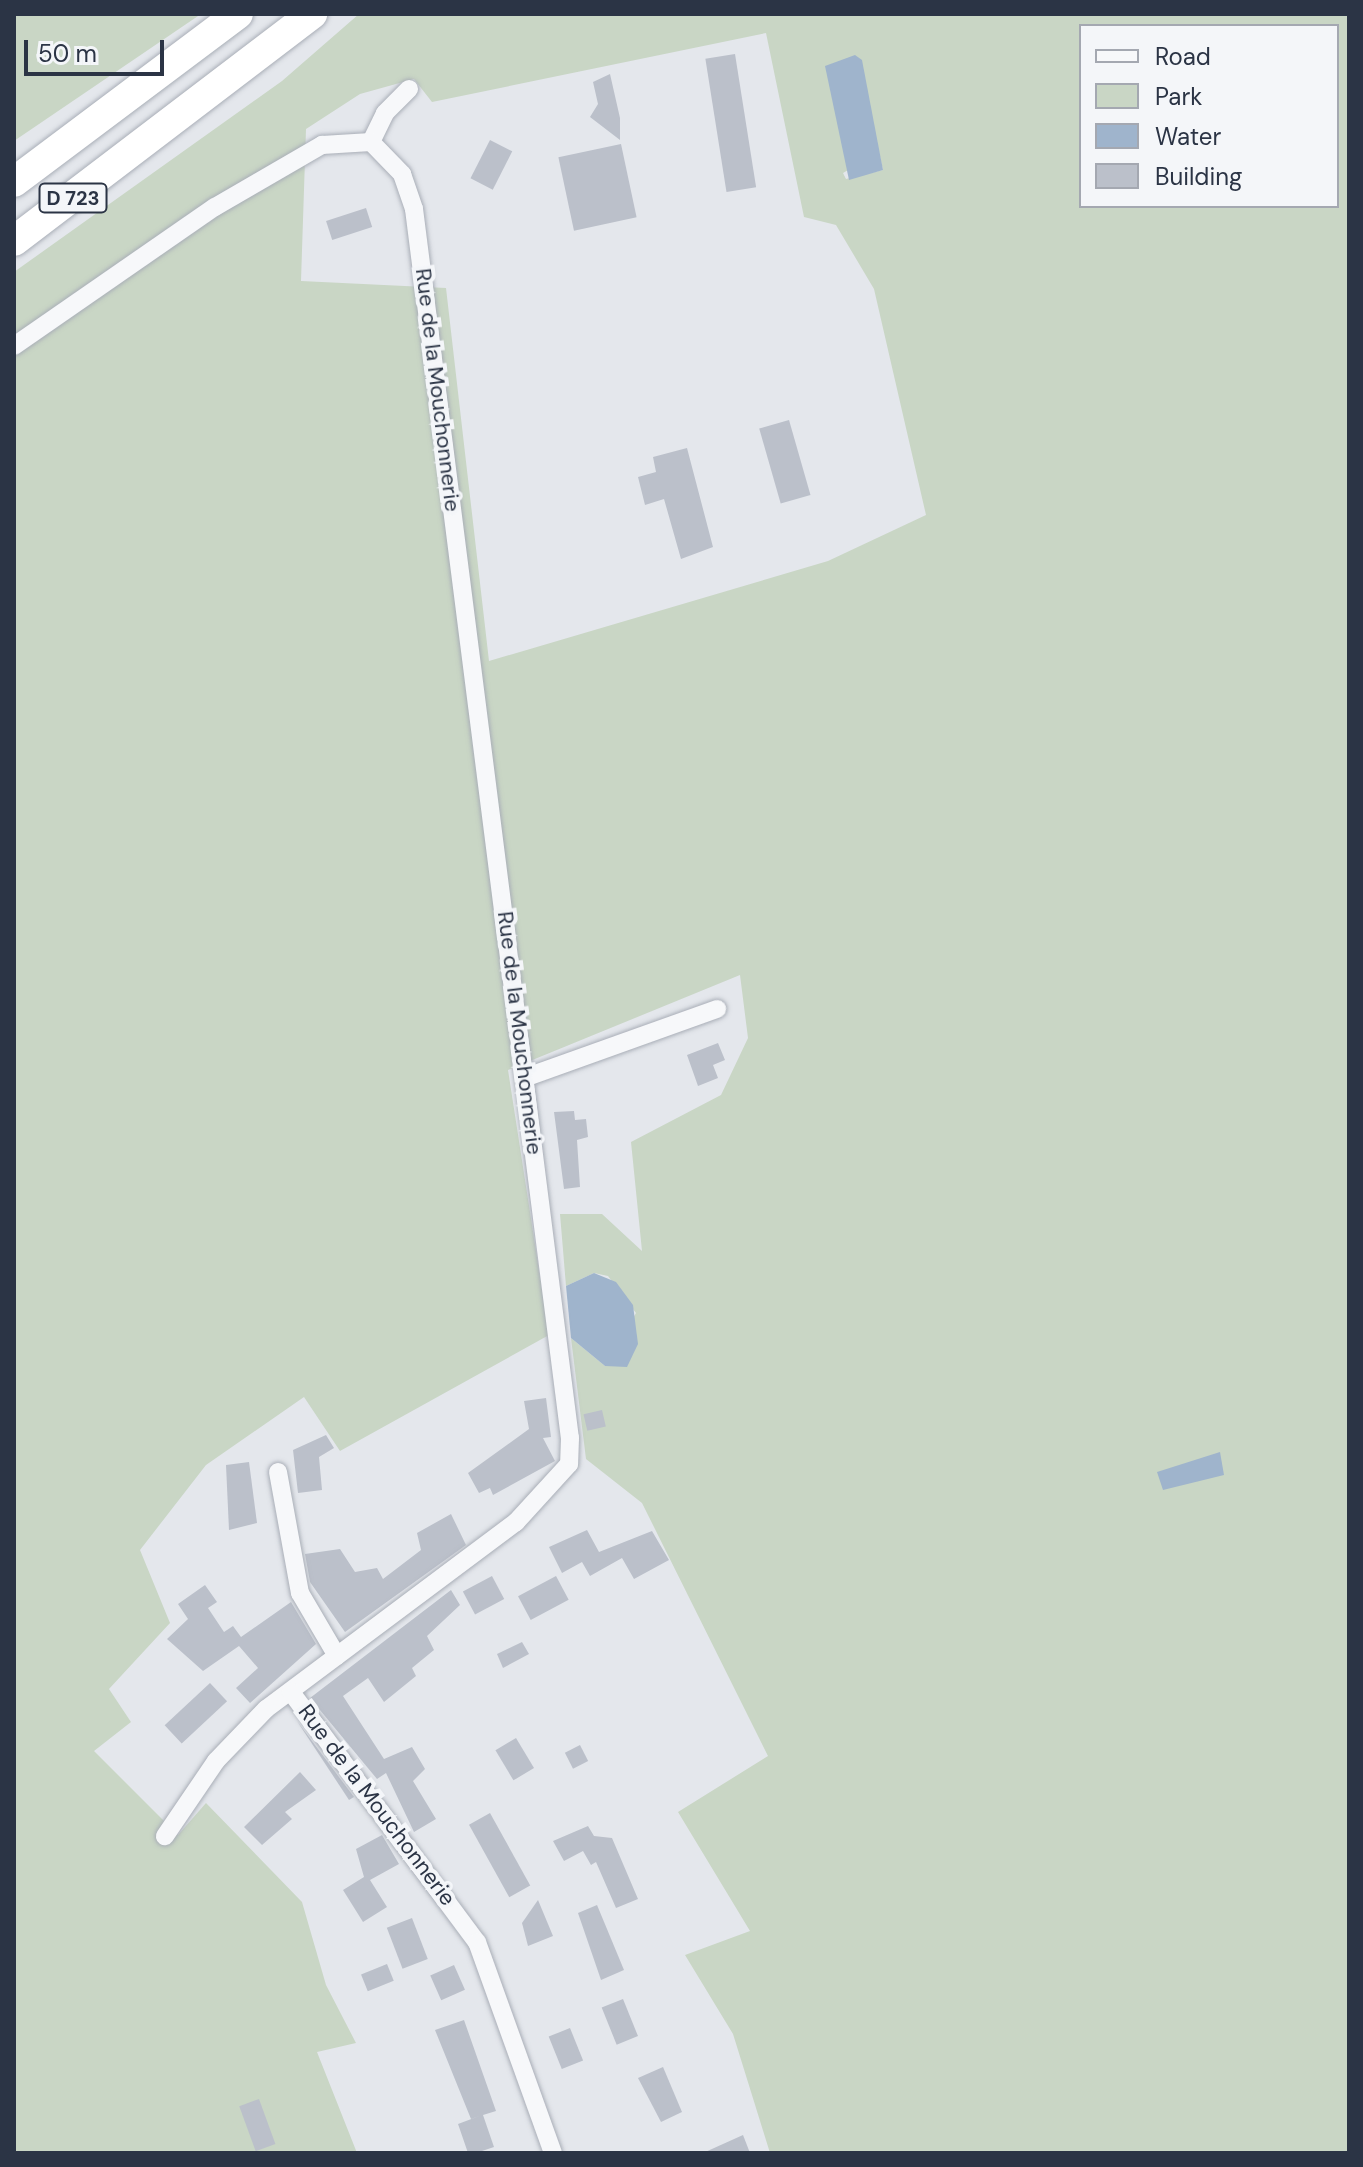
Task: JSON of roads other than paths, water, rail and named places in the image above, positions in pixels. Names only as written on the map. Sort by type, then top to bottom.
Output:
[{"type":"highway","name":"D 723","points":[[14,182],[238,14]]},
{"type":"highway","name":"D 723","points":[[14,241],[312,14]]},
{"type":"street","points":[[14,346],[215,207],[322,145],[371,142],[385,113],[409,89]]},
{"type":"street","name":"Rue de la Mouchonnerie","points":[[371,142],[402,174],[414,209],[527,1077],[569,1464],[516,1522],[291,1692],[477,1942],[553,2153]]},
{"type":"street","points":[[527,1077],[717,1009]]},
{"type":"street","points":[[278,1472],[300,1593],[337,1656]]},
{"type":"street","points":[[165,1836],[216,1761],[291,1692]]},
{"type":"water","points":[[855,55],[862,60],[883,170],[849,180],[825,66]]},
{"type":"water","points":[[594,1273],[616,1282],[633,1305],[638,1344],[627,1367],[605,1366],[571,1338],[566,1286]]},
{"type":"water","points":[[1220,1452],[1224,1475],[1163,1490],[1157,1472]]}]
